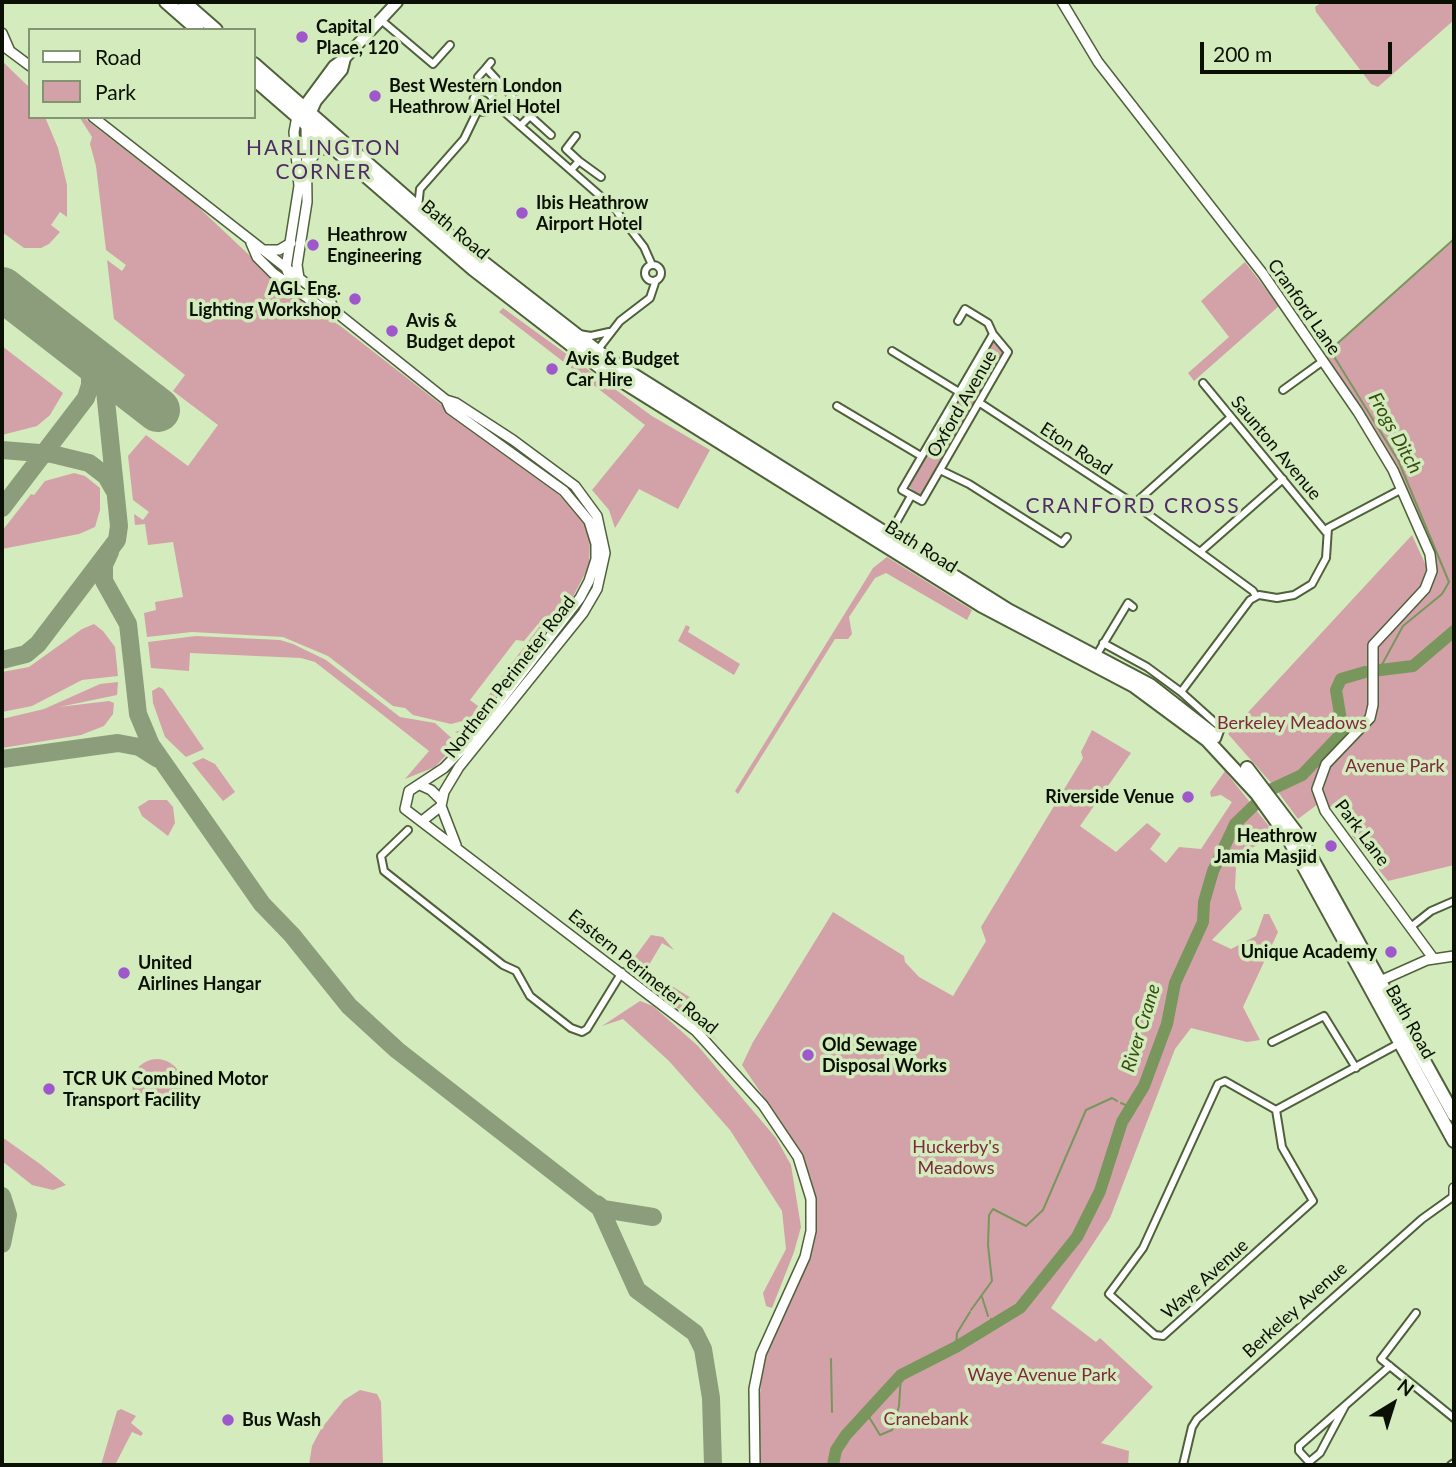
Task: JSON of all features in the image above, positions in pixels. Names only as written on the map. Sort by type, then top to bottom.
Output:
[{"type":"highway","points":[[166,2],[196,28]]},
{"type":"highway","points":[[184,2],[214,28]]},
{"type":"highway","name":"Bath Road","points":[[256,66],[287,93],[334,149],[473,268],[596,352],[1016,625],[1163,694],[1217,738],[1306,848],[1454,1115]]},
{"type":"highway","name":"Bath Road","points":[[256,80],[304,115],[596,352]]},
{"type":"highway","name":"Bath Road","points":[[1094,660],[1190,726],[1261,791]]},
{"type":"highway","name":"Bath Road","points":[[1275,810],[1454,1141]]},
{"type":"highway","points":[[1401,1042],[1415,1043]]},
{"type":"main road","points":[[304,115],[316,90],[334,66],[345,58],[397,2]]},
{"type":"main road","points":[[304,115],[342,69],[345,58]]},
{"type":"main road","points":[[287,93],[316,90]]},
{"type":"street","name":"Cranford Lane","points":[[1062,2],[1098,62],[1262,274],[1323,361],[1370,430],[1402,489],[1430,554],[1432,571],[1425,589],[1373,645]]},
{"type":"street","points":[[381,20],[433,64],[450,45]]},
{"type":"street","points":[[2,33],[6,47],[28,64]]},
{"type":"street","points":[[478,76],[489,65],[530,116],[551,135]]},
{"type":"street","points":[[478,110],[474,102],[479,94],[488,94],[493,102],[572,170],[629,225],[652,265],[661,272],[650,298],[608,332],[596,352]]},
{"type":"street","points":[[478,110],[486,111],[493,102]]},
{"type":"street","points":[[418,209],[420,189],[464,139],[478,110]]},
{"type":"street","points":[[297,283],[307,202],[304,115]]},
{"type":"street","points":[[297,283],[286,268],[299,187],[294,132],[304,115]]},
{"type":"street","points":[[520,126],[530,116]]},
{"type":"street","name":"Northern Perimeter Road","points":[[96,119],[286,268]]},
{"type":"street","points":[[576,136],[566,149],[601,177]]},
{"type":"street","points":[[307,165],[318,150],[334,149]]},
{"type":"street","points":[[572,170],[579,161]]},
{"type":"street","points":[[397,190],[420,189]]},
{"type":"street","name":"Northern Perimeter Road","points":[[251,243],[257,257],[273,273],[297,283],[326,311],[336,312],[446,400],[456,402],[502,432],[575,486],[597,516],[605,553],[597,589],[583,613],[458,767],[441,803]]},
{"type":"street","points":[[266,250],[279,250],[292,243]]},
{"type":"street","points":[[273,273],[286,268],[299,253]]},
{"type":"street","points":[[652,265],[646,269],[645,276],[656,280]]},
{"type":"street","points":[[958,320],[966,306],[988,323],[993,334]]},
{"type":"street","points":[[570,332],[590,336],[608,332]]},
{"type":"street","name":"Oxford Avenue","points":[[993,334],[1009,352],[922,501],[902,490],[959,392],[993,334]]},
{"type":"street","points":[[892,351],[959,392]]},
{"type":"street","points":[[1283,390],[1323,361]]},
{"type":"street","name":"Saunton Avenue","points":[[1203,383],[1326,532]]},
{"type":"street","name":"Northern Perimeter Road","points":[[420,785],[453,759],[498,706],[580,597],[596,559],[592,528],[574,499],[450,409],[446,400]]},
{"type":"street","name":"Eton Road","points":[[980,403],[1134,504],[1256,596]]},
{"type":"street","points":[[837,406],[921,456]]},
{"type":"street","points":[[1134,504],[1231,417]]},
{"type":"street","points":[[940,470],[970,484],[1062,543],[1067,537]]},
{"type":"street","points":[[1200,552],[1283,479]]},
{"type":"street","points":[[1181,692],[1256,596],[1277,598],[1294,595],[1312,584],[1326,558],[1326,532],[1335,524],[1402,489]]},
{"type":"street","name":"Oxford Avenue","points":[[886,541],[911,496]]},
{"type":"street","points":[[1094,660],[1128,603]]},
{"type":"street","points":[[1103,643],[1147,667],[1181,692],[1221,728],[1217,738]]},
{"type":"street","name":"Park Lane","points":[[1373,645],[1373,705],[1370,718],[1326,764],[1317,789],[1325,811],[1433,958]]},
{"type":"street","points":[[441,803],[422,821],[410,815],[404,805],[409,791],[420,785],[431,790],[441,803],[456,845]]},
{"type":"street","name":"Eastern Perimeter Road","points":[[422,821],[696,1031],[745,1083],[790,1144],[808,1184],[811,1215],[809,1242],[767,1336],[757,1373],[755,1465]]},
{"type":"street","points":[[408,830],[383,854],[383,868],[457,929],[516,971],[532,998],[574,1030],[587,1029],[622,972]]},
{"type":"street","points":[[1412,926],[1431,911],[1454,901]]},
{"type":"street","points":[[1380,981],[1433,958],[1454,956]]},
{"type":"street","points":[[1272,1042],[1324,1016],[1356,1068]]},
{"type":"street","points":[[1276,1110],[1401,1042]]},
{"type":"street","name":"Waye Avenue","points":[[1225,1081],[1276,1110],[1282,1147],[1313,1202],[1163,1336],[1155,1335],[1110,1294],[1143,1248],[1218,1084],[1225,1081]]},
{"type":"street","name":"Berkeley Avenue","points":[[1183,1465],[1192,1427],[1197,1419],[1422,1219],[1454,1196],[1454,1188]]},
{"type":"street","points":[[1416,1313],[1414,1319],[1381,1357],[1454,1418]]},
{"type":"street","points":[[1346,1406],[1320,1453],[1309,1462],[1298,1451],[1299,1446],[1390,1366]]},
{"type":"green space","points":[[1322,2],[1454,2],[1454,20],[1378,87],[1371,84],[1316,12],[1315,7]]},
{"type":"green space","points":[[2,61],[28,86],[28,119],[46,119],[58,148],[67,185],[67,217],[60,212],[51,225],[60,232],[41,248],[24,248],[2,232]]},
{"type":"green space","points":[[81,119],[85,119],[195,204],[282,286],[343,328],[493,445],[544,480],[582,517],[590,540],[589,566],[566,610],[468,737],[455,732],[465,729],[478,715],[493,688],[540,626],[538,624],[524,641],[516,640],[470,700],[478,706],[470,719],[451,724],[413,715],[405,708],[393,706],[328,656],[283,637],[192,632],[147,637],[144,613],[156,610],[155,602],[183,597],[173,542],[148,545],[145,524],[135,525],[134,514],[143,520],[149,512],[133,500],[128,456],[146,435],[188,466],[218,425],[173,391],[185,375],[114,319],[107,260],[122,271],[126,265],[106,250],[96,166],[90,144],[92,137]]},
{"type":"green space","points":[[1454,240],[1454,865],[1388,881],[1352,836],[1350,805],[1329,807],[1318,804],[1298,819],[1273,785],[1228,734],[1412,535],[1428,570],[1422,588],[1371,643],[1381,643],[1426,592],[1435,570],[1369,424],[1324,354]]},
{"type":"green space","points":[[1245,262],[1279,306],[1194,381],[1188,373],[1229,337],[1201,301]]},
{"type":"green space","points":[[503,308],[652,416],[710,450],[678,509],[639,489],[615,528],[609,510],[592,490],[645,425],[499,312]]},
{"type":"green space","points":[[993,341],[1004,354],[920,496],[908,486]]},
{"type":"green space","points":[[2,346],[63,393],[50,415],[37,426],[2,435]]},
{"type":"green space","points":[[74,473],[85,476],[100,488],[100,510],[95,527],[79,534],[2,549],[2,531],[31,494],[34,495],[45,481]]},
{"type":"green space","points":[[887,557],[972,610],[967,620],[886,573],[875,578],[849,617],[852,634],[848,639],[835,639],[738,794],[735,791],[873,568]]},
{"type":"green space","points":[[94,624],[115,647],[118,676],[82,680],[32,706],[2,712],[2,672],[29,667],[82,629]]},
{"type":"green space","points":[[686,625],[690,627],[688,632],[740,664],[734,675],[678,641]]},
{"type":"green space","points":[[196,636],[280,640],[293,644],[326,660],[400,717],[435,723],[457,743],[435,767],[405,779],[429,751],[315,662],[301,658],[190,653],[189,671],[151,668],[148,642]]},
{"type":"green space","points":[[118,682],[117,695],[59,707],[109,701],[114,703],[113,714],[104,726],[81,735],[2,748],[2,719],[44,709],[100,684]]},
{"type":"green space","points":[[159,687],[204,749],[186,757],[165,737],[153,703],[152,691]]},
{"type":"green space","name":"Huckerby's Meadows","points":[[1092,730],[1131,753],[1080,826],[1116,852],[1147,823],[1161,834],[1150,849],[1166,863],[1179,847],[1201,849],[1232,802],[1221,795],[1211,797],[1210,792],[1225,771],[1276,835],[1231,859],[1236,868],[1235,888],[1242,909],[1212,940],[1231,949],[1256,936],[1264,914],[1269,914],[1278,932],[1243,1007],[1260,1040],[1247,1042],[1191,1028],[1175,1049],[1110,1218],[1051,1308],[1096,1342],[1100,1338],[1153,1387],[1101,1443],[1129,1451],[1128,1465],[761,1465],[759,1403],[763,1366],[768,1346],[810,1256],[816,1227],[816,1201],[811,1178],[795,1143],[742,1065],[753,1042],[833,912],[904,956],[905,962],[919,977],[953,996],[986,941],[981,927],[1083,758],[1081,752]]},
{"type":"green space","points":[[203,758],[215,764],[235,792],[223,801],[192,763]]},
{"type":"green space","points":[[149,800],[167,800],[173,807],[175,823],[168,836],[142,816],[138,807]]},
{"type":"green space","points":[[651,935],[663,937],[674,950],[662,943],[646,970],[696,1001],[689,1013],[718,1041],[638,976],[632,967],[634,958]]},
{"type":"green space","points":[[640,1001],[653,1006],[698,1046],[776,1138],[791,1165],[801,1227],[772,1308],[766,1306],[763,1293],[786,1249],[782,1211],[730,1130],[669,1061],[623,1019],[602,1026]]},
{"type":"green space","points":[[157,1059],[174,1067],[182,1084],[174,1101],[157,1109],[140,1101],[132,1084],[140,1067]]},
{"type":"green space","points":[[2,1137],[66,1185],[53,1190],[32,1185],[2,1161]]},
{"type":"green space","points":[[360,1390],[377,1394],[381,1402],[383,1465],[309,1465],[312,1446],[321,1429],[344,1400]]},
{"type":"green space","points":[[121,1409],[136,1416],[131,1423],[143,1433],[141,1436],[132,1432],[115,1465],[101,1465],[117,1411]]},
{"type":"waterway","name":"Frogs Ditch","points":[[1379,670],[1403,626],[1442,594],[1449,582],[1398,460],[1330,350],[1454,239]]},
{"type":"waterway","name":"River Crane","points":[[1372,671],[1413,666],[1454,631]]},
{"type":"waterway","name":"River Crane","points":[[833,1465],[836,1450],[846,1435],[901,1375],[956,1347],[1020,1308],[1077,1237],[1100,1191],[1122,1122],[1144,1086],[1167,1024],[1175,983],[1203,922],[1204,902],[1213,871],[1235,824],[1270,790],[1302,775],[1343,732],[1336,690],[1341,679],[1365,672]]},
{"type":"waterway","points":[[971,1310],[992,1281],[988,1245],[989,1215],[993,1209],[1026,1226],[1043,1210],[1086,1110],[1112,1098],[1117,1101]]},
{"type":"waterway","points":[[1121,1103],[1130,1107]]},
{"type":"waterway","points":[[982,1297],[988,1316]]},
{"type":"waterway","points":[[956,1347],[957,1333],[970,1312]]},
{"type":"waterway","name":"River Crane","points":[[991,1319],[993,1323]]},
{"type":"waterway","points":[[831,1359],[832,1412]]},
{"type":"waterway","name":"River Crane","points":[[863,1415],[869,1417],[880,1435],[892,1430],[899,1406],[901,1375]]},
{"type":"taxiway","points":[[2,508],[86,398],[90,385],[90,370],[79,349]]},
{"type":"taxiway","points":[[2,660],[26,654],[38,644],[117,540],[119,526],[104,381],[92,359]]},
{"type":"taxiway","points":[[2,450],[52,454],[89,463],[106,476],[114,490]]},
{"type":"taxiway","points":[[110,552],[104,565],[104,581],[128,624],[138,714],[151,745],[262,904],[292,935],[349,1006],[397,1050],[600,1208],[637,1290],[695,1333],[703,1349],[711,1398],[713,1465]]},
{"type":"taxiway","points":[[2,759],[118,743],[139,747],[158,759]]},
{"type":"taxiway","points":[[2,1196],[8,1215],[2,1244]]},
{"type":"taxiway","points":[[597,1204],[603,1209],[653,1217]]},
{"type":"runway","points":[[2,289],[158,410]]},
{"type":"place","name":"Capital Place, 120","points":[[302,37]]},
{"type":"place","name":"Best Western London Heathrow Ariel Hotel","points":[[375,96]]},
{"type":"place","name":"Ibis Heathrow Airport Hotel","points":[[522,213]]},
{"type":"place","name":"Heathrow Engineering","points":[[313,245]]},
{"type":"place","name":"AGL Eng. Lighting Workshop","points":[[355,299]]},
{"type":"place","name":"Avis & Budget depot","points":[[392,331]]},
{"type":"place","name":"Avis & Budget Car Hire","points":[[552,369]]},
{"type":"place","name":"Riverside Venue","points":[[1188,797]]},
{"type":"place","name":"Heathrow Jamia Masjid","points":[[1331,846]]},
{"type":"place","name":"Unique Academy","points":[[1391,952]]},
{"type":"place","name":"United Airlines Hangar","points":[[124,973]]},
{"type":"place","name":"Old Sewage Disposal Works","points":[[808,1055]]},
{"type":"place","name":"TCR UK Combined Motor Transport Facility","points":[[49,1089]]},
{"type":"place","name":"Bus Wash","points":[[228,1420]]},
{"type":"district","name":"HARLINGTON CORNER","points":[[324,160]]},
{"type":"district","name":"CRANFORD CROSS","points":[[1133,506]]},
{"type":"park label","name":"Berkeley Meadows","points":[[1292,723]]},
{"type":"park label","name":"Avenue Park","points":[[1395,766]]},
{"type":"park label","name":"Waye Avenue Park","points":[[1042,1375]]},
{"type":"park label","name":"Cranebank","points":[[926,1419]]}]
